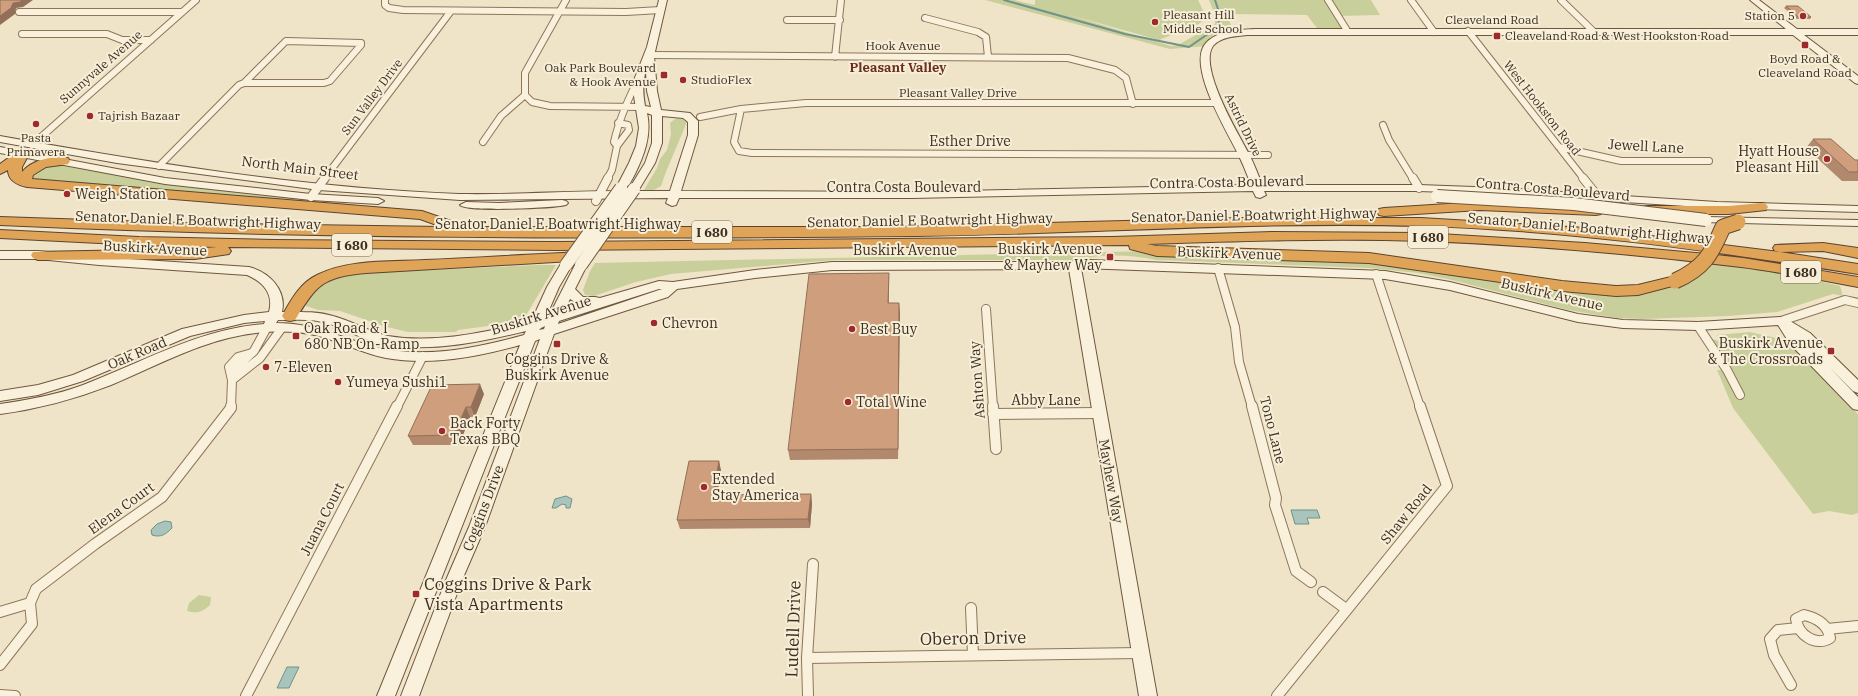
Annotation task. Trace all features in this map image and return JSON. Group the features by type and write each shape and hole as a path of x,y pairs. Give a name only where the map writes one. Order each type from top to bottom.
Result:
{"highway":[{"path":"0,170 28,150"},
{"path":"28,150 16,167 15,175 19,180 27,183 422,215 449,225"},
{"path":"27,183 25,177 31,169 50,162 63,162"},
{"path":"1367,213 1480,206 1605,211 1676,209 1728,210 1761,207"},
{"name":"Senator Daniel E Boatwright Highway","path":"0,214 303,223 449,225 782,222 1367,213 1519,220 1597,226 1780,248 1858,261"},
{"name":"I 680","path":"0,221 320,230 643,232 948,230 1255,222 1424,222 1599,234 1765,254 1858,269"},
{"path":"1112,241 1157,251 1370,258 1592,290 1638,290 1675,281 1692,274 1705,264 1723,227 1738,222"},
{"name":"Senator Daniel E Boatwright Highway","path":"0,234 138,241 274,244 705,246 1112,241 1274,236 1423,237 1585,247 1744,263 1858,282"},
{"path":"38,255 196,254 274,244"},
{"path":"283,316 311,285 324,277 340,273 390,268 598,257 705,246"},
{"path":"1780,248 1823,248 1858,253"},
{"path":"1744,263 1858,290"}],"main road":[{"path":"640,76 650,55 663,0"},
{"path":"1754,0 1796,31 1858,81"},
{"name":"Cleaveland Road","path":"1796,31 1806,28 1858,27"},
{"name":"Cleaveland Road","path":"1206,62 1204,53 1208,46 1214,41 1229,35 1249,32 1858,32"},
{"name":"Coggins Drive","path":"410,696 454,580 477,527 552,325 568,288 581,265 634,189 654,153 657,143 657,110 652,91 650,55"},
{"name":"Astrid Drive","path":"1206,62 1217,103 1244,155 1259,193"},
{"name":"Coggins Drive","path":"386,696 535,325 553,287 566,265 637,162 640,154 643,133 643,118 640,107 640,76"},
{"path":"640,107 689,116 693,121 693,135"},
{"path":"657,110 687,109 698,114 700,117 699,125 693,135 673,199"},
{"name":"North Main Street","path":"0,139 63,162 165,181 311,197 499,206 598,198"},
{"name":"North Main Street","path":"0,150 28,150 117,160 319,187 460,197 598,198"},
{"name":"Contra Costa Boulevard","path":"598,198 912,202 1419,188 1501,191 1761,207 1858,209"},
{"name":"Contra Costa Boulevard","path":"1259,193 1437,196 1574,204 1687,218 1738,222 1858,223"},
{"name":"Buskirk Avenue","path":"0,255 38,255 99,262 249,271 260,275 269,282 274,290 283,316 309,316 330,319 386,340 422,343 495,334 535,325 552,325 664,294 673,286"},
{"name":"Buskirk Avenue","path":"266,329 296,328 318,332 367,350 396,355 423,356 495,347 529,339 552,325 611,299 659,285 673,286 771,272 832,266 1074,265 1219,273 1376,274 1450,286 1578,318 1623,324 1698,326 1781,320"},
{"name":"Mayhew Way","path":"1074,265 1148,696"},
{"path":"568,288 575,299 579,301 611,299"},
{"path":"281,329 283,316"},
{"path":"266,329 283,316"},
{"name":"Oak Road","path":"0,396 38,390 78,378 187,332 244,319 283,316"},
{"path":"1781,320 1805,336 1858,388"},
{"path":"1781,320 1795,341 1858,405"},
{"name":"Oak Road","path":"0,409 22,406 65,396 191,343 237,331 266,329"}],"street":[{"name":"Sunnyvale Avenue","path":"28,150 196,0"},
{"path":"384,0 384,5 396,10 626,12 660,10"},
{"path":"566,0 525,73 525,95 532,102 550,106 640,107"},
{"path":"836,57 841,0"},
{"path":"1328,0 1348,32"},
{"path":"1411,0 1434,32"},
{"path":"1561,0 1593,31"},
{"name":"Sun Valley Drive","path":"311,197 451,11"},
{"path":"19,12 182,12"},
{"path":"925,18 978,32 986,37 988,57"},
{"path":"786,20 840,20"},
{"name":"West Hookston Road","path":"1468,31 1599,198"},
{"path":"22,34 107,34 122,40 151,40"},
{"path":"159,166 236,87 244,83 286,41 361,43 361,45 330,81 244,83"},
{"name":"Hook Avenue","path":"650,55 1068,58 1115,70 1126,78 1133,104"},
{"path":"617,146 614,142 618,123 624,107 640,76"},
{"path":"483,142 495,121 511,104 525,95"},
{"name":"Pleasant Valley Drive","path":"700,117 741,110 806,103 1217,103"},
{"name":"Esther Drive","path":"741,110 734,142 739,151 752,153 1244,155"},
{"path":"598,198 612,170 617,146 630,127 625,124 618,123"},
{"path":"1383,124 1389,140 1419,188"},
{"name":"Jewell Lane","path":"1559,147 1621,161 1709,161"},
{"path":"1244,155 1268,155"},
{"name":"Tono Lane","path":"1219,273 1235,327 1239,362 1258,426 1258,436 1276,498 1275,505 1296,571 1310,582"},
{"name":"Shaw Road","path":"1277,696 1447,486 1376,274"},
{"path":"1781,320 1792,318 1845,300 1858,303"},
{"name":"Ashton Way","path":"986,309 996,448"},
{"path":"1698,326 1727,370 1740,395"},
{"name":"Elena Court","path":"30,603 36,588 162,497 231,408 232,380 237,367 252,353 266,329"},
{"path":"232,380 250,368 266,353 281,329"},
{"name":"Juana Court","path":"246,696 423,356"},
{"name":"Abby Lane","path":"993,414 1099,413"},
{"name":"Ludell Drive","path":"808,696 807,658 813,564"},
{"path":"1323,592 1346,609"},
{"path":"0,612 30,603 32,624 0,664"},
{"path":"971,608 973,655"},
{"path":"1804,615 1817,619 1827,629 1830,634 1830,638 1827,641 1822,642 1808,638 1798,628 1796,619 1804,615"},
{"path":"1827,629 1858,626"},
{"path":"1791,685 1774,655 1770,638 1778,630 1798,628"},
{"name":"Oberon Drive","path":"807,658 1140,653"},
{"path":"0,695 14,696"}],"green space":[{"path":"985,0 1014,0 1035,5 1035,0 1198,0 1206,17 1199,24 1159,40 1066,14 1171,46 1178,45 1215,24 1215,15 1209,0 1371,0 1380,15 1338,16 1348,32 1320,32 1307,15 1227,14 1234,34 1207,46 1170,49"},
{"path":"675,119 682,119 687,122 661,186 654,190 644,190 657,168 660,159 667,150 671,134 670,123"},
{"path":"50,162 165,181 310,198 363,206 315,206 27,183 27,173"},
{"path":"1151,251 1344,256 1638,290 1705,264 1743,263 1840,286 1843,296 1833,294 1777,312 1729,316 1643,319 1616,318 1568,310 1452,280 1418,273 1369,268 1156,260 1130,256 1095,257 1086,258 1086,260 835,260 671,274 636,282 594,296 585,295 583,290 590,271 595,263"},
{"path":"556,265 525,317 496,325 458,330 456,332 408,332 387,327 340,311 318,310 306,306 305,302 306,297 327,281 357,273"},
{"path":"1750,332 1780,339 1794,345 1858,414 1858,513 1852,515 1829,511 1813,514 1733,408 1717,370 1726,370 1705,337 1719,341 1717,335"},
{"path":"199,595 211,597 210,605 199,612 187,611 189,603"}],"water":[{"path":"566,496 572,499 570,508 566,508 566,505 562,504 556,508 552,508 555,499"},
{"path":"1291,510 1317,510 1320,518 1307,518 1309,524 1295,524"},
{"path":"165,521 171,522 172,528 163,535 152,535 151,530 157,524"},
{"path":"287,667 299,667 289,688 277,688"}],"building":[{"path":"0,0 22,0 20,2 13,3 11,8 0,16"},
{"path":"1786,6 1798,6 1811,17 1798,17"},
{"path":"1813,139 1831,139 1855,160 1858,160 1858,172 1849,172"},
{"name":"Total Wine","path":"889,273 888,303 899,303 898,449 788,450 809,274"},
{"name":"Back Forty Texas BBQ","path":"480,384 471,407 466,407 454,435 408,436 432,385"},
{"name":"Extended Stay America","path":"689,461 719,461 713,495 811,494 808,519 677,520"}],"waterway":[{"path":"1004,0 1125,34 1189,47 1218,27 1220,15 1215,0"}],"place":[{"name":"Station 5","path":"1803,16"},
{"name":"Pleasant Hill Middle School","path":"1155,22"},
{"name":"Cleaveland Road & West Hookston Road","path":"1497,36"},
{"name":"Boyd Road & Cleaveland Road","path":"1805,45"},
{"name":"Oak Park Boulevard & Hook Avenue","path":"664,75"},
{"name":"StudioFlex","path":"683,80"},
{"name":"Tajrish Bazaar","path":"90,116"},
{"name":"Pasta Primavera","path":"36,124"},
{"name":"Hyatt House Pleasant Hill","path":"1827,159"},
{"name":"Weigh Station","path":"67,194"},
{"name":"Buskirk Avenue & Mayhew Way","path":"1110,257"},
{"name":"Chevron","path":"654,323"},
{"name":"Best Buy","path":"852,329"},
{"name":"Oak Road & I 680 NB On-Ramp","path":"296,336"},
{"name":"Coggins Drive & Buskirk Avenue","path":"557,344"},
{"name":"Buskirk Avenue & The Crossroads","path":"1831,351"},
{"name":"7-Eleven","path":"266,367"},
{"name":"Yumeya Sushi1","path":"338,382"},
{"name":"Total Wine","path":"848,402"},
{"name":"Back Forty Texas BBQ","path":"442,431"},
{"name":"Extended Stay America","path":"704,487"},
{"name":"Coggins Drive & Park Vista Apartments","path":"416,594"}],"district":[{"name":"Pleasant Valley","path":"898,67"}]}
